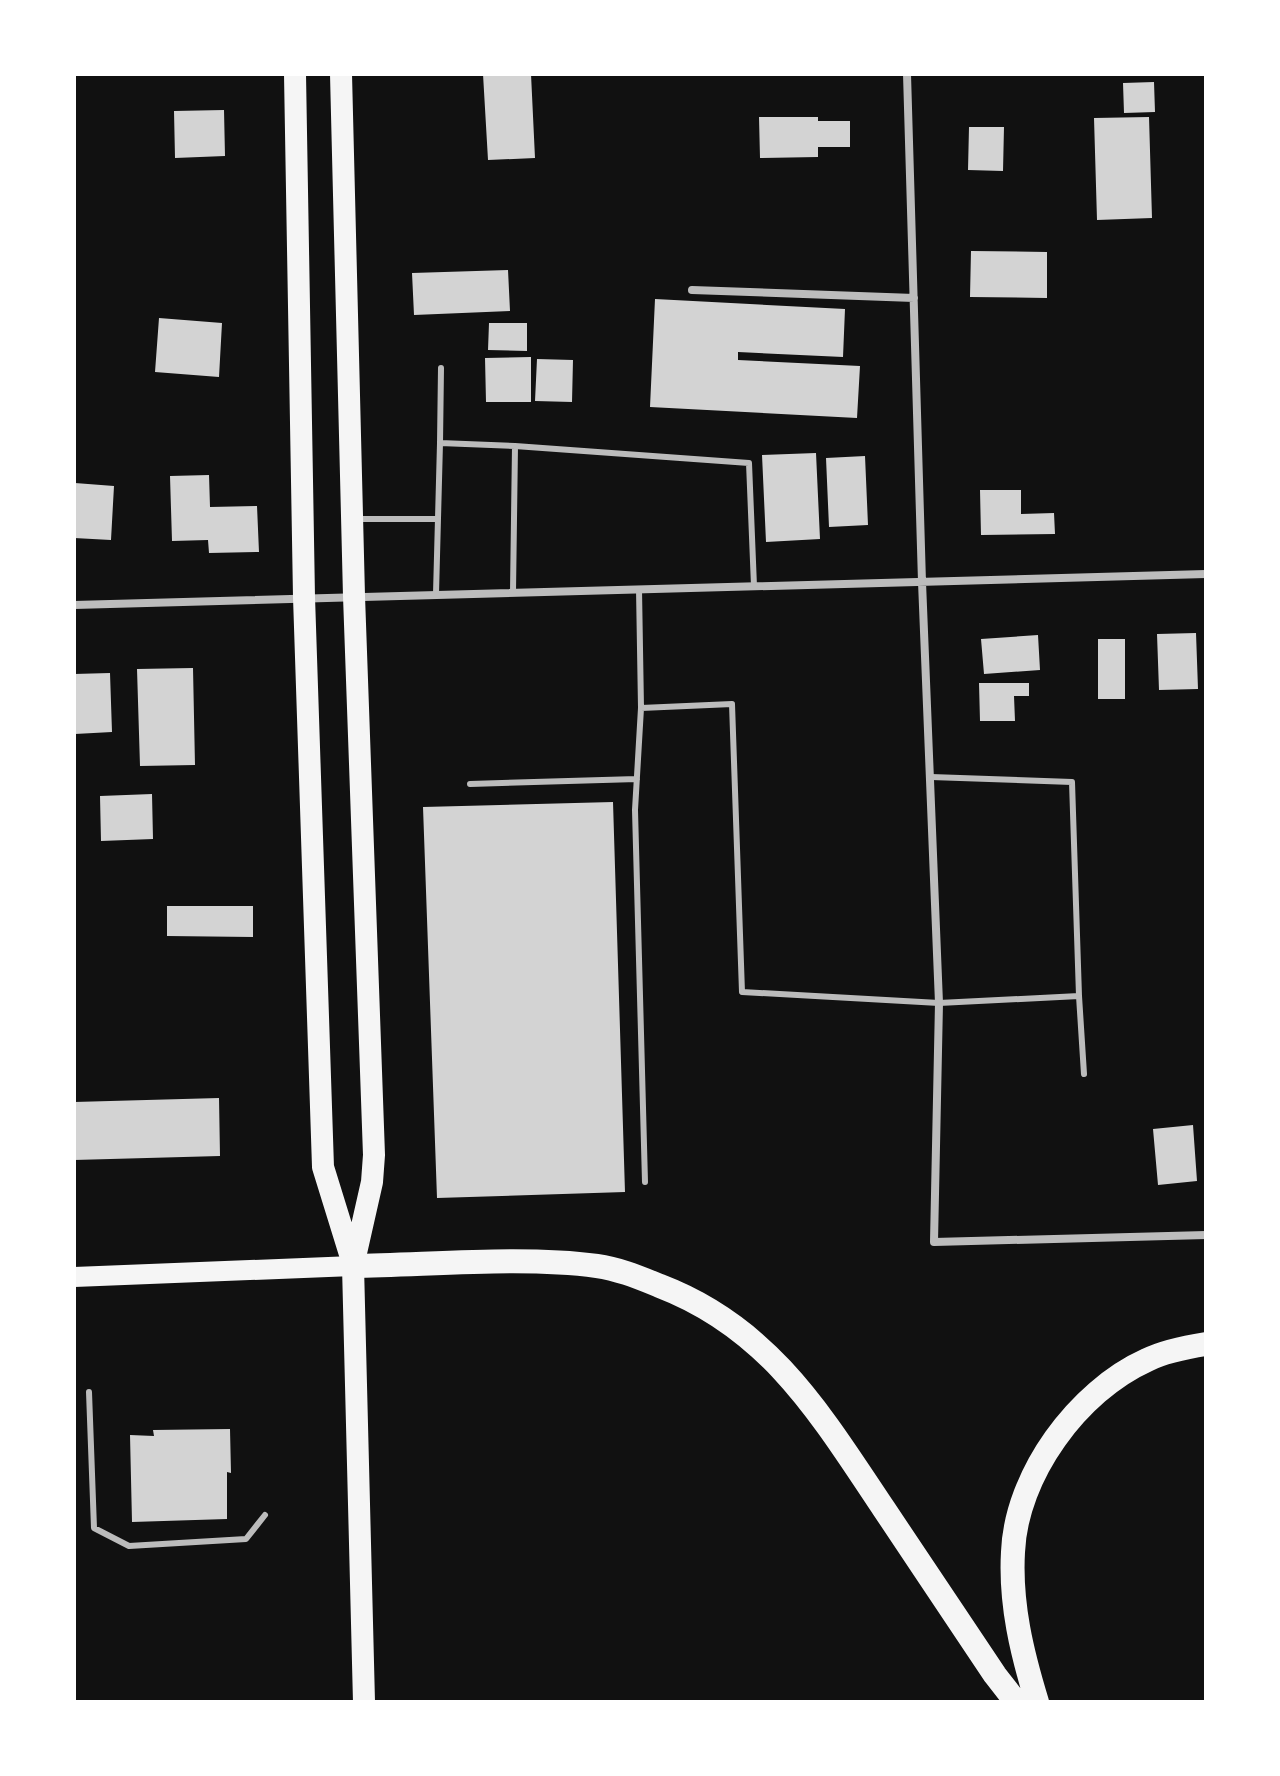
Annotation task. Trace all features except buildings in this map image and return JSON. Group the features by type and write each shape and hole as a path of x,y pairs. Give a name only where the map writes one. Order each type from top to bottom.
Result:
{"highway":[{"path":"295,74 304,597 323,1167 353,1266"},
{"path":"341,74 354,596 374,1155 372,1182 353,1266 364,1702"},
{"path":"353,1266 519,1262 597,1266 634,1275 692,1298 728,1320 765,1351 815,1406 1016,1702"},
{"path":"1037,1702 1021,1650 1013,1580 1015,1528 1036,1470 1070,1418 1103,1389 1150,1358 1206,1344"}],"main road":[{"path":"74,1277 353,1266"}],"street":[{"path":"907,74 922,582 939,1003 934,1242 1206,1235"},
{"path":"692,290 914,298"},
{"path":"74,605 1206,574"}],"lane":[{"path":"436,594 441,368"},
{"path":"440,443 749,463 754,586"},
{"path":"513,592 515,446"},
{"path":"352,520 438,519"},
{"path":"639,589 641,708 635,810 645,1182"},
{"path":"641,708 732,704 742,992 939,1003 1079,996"},
{"path":"931,777 1072,782 1084,1074"},
{"path":"470,784 637,779"},
{"path":"89,1392 94,1528 129,1546 246,1539 265,1515"}]}
